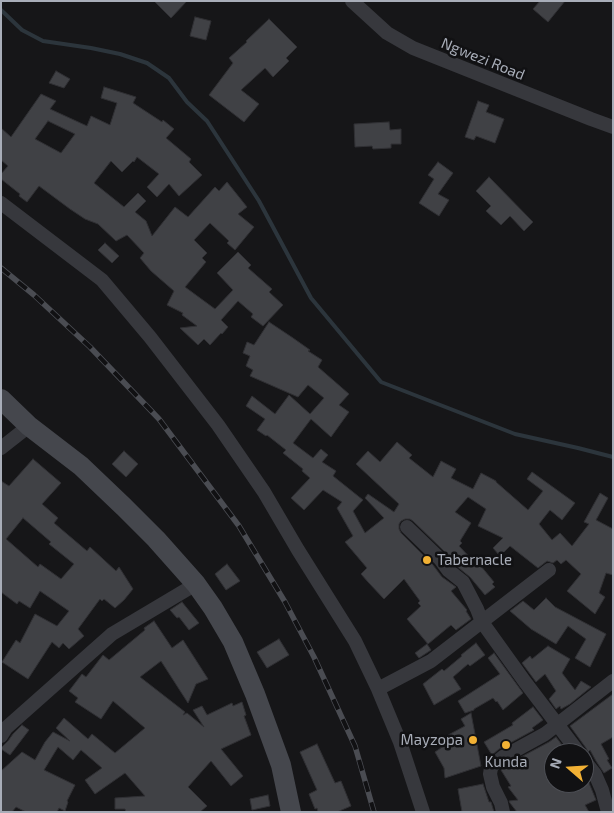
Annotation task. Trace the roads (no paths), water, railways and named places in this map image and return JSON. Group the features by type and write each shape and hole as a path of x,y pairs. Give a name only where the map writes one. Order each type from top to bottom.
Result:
{"street":[{"name":"Ngwezi Road","path":"352,1 387,33 413,48 613,127"},
{"path":"1,203 102,280 150,337 218,425 264,492 355,641 400,742 423,812"},
{"path":"1,400 29,426 81,466 124,506 196,584 213,608 233,642 255,694 281,765 291,812"},
{"path":"1,448 29,426"},
{"path":"407,527 440,559 448,570 463,582 482,622 572,743"},
{"path":"378,689 431,661 549,570"},
{"path":"1,736 6,728 112,634 196,584"},
{"path":"503,812 490,774 493,765 503,757 545,734 613,681"},
{"path":"594,774 602,790 608,812"}],"waterway":[{"path":"1,10 22,30 43,41 120,54 147,63 169,78 187,102 207,121 259,201 311,298 381,382 515,434 613,457"}],"railway":[{"path":"1,268 34,295 90,347 159,419 239,526 285,602 314,657 355,746 374,812"}],"place":[{"name":"Tabernacle","path":"427,560"},
{"name":"Mayzopa","path":"473,740"},
{"name":"Kunda","path":"506,745"}]}
